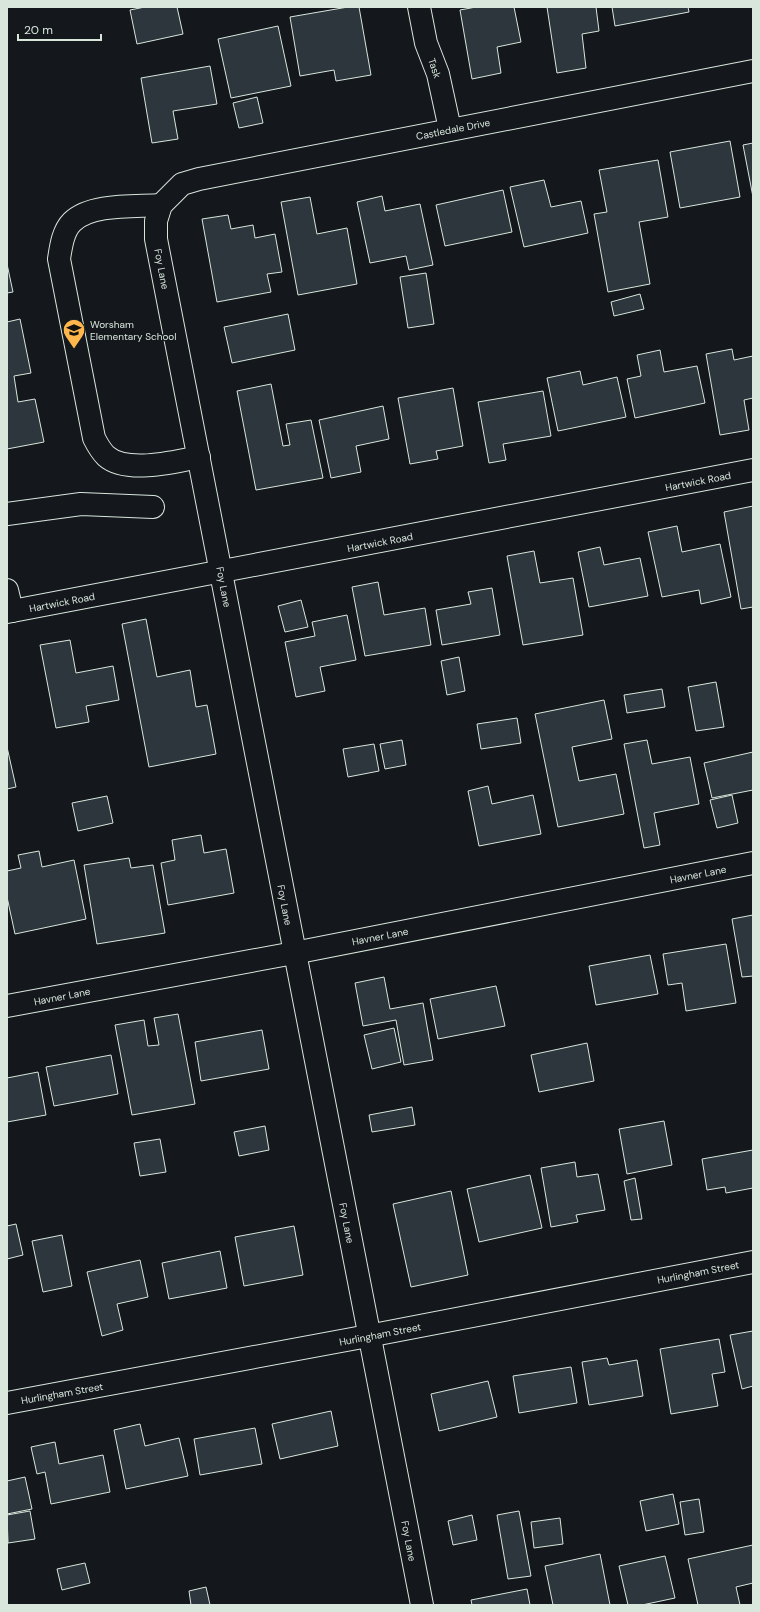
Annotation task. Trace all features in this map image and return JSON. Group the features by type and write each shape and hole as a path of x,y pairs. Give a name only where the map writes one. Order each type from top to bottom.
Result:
{"street":[{"name":"Task","path":"419,7 426,43 438,74 450,129"},
{"name":"Castledale Drive","path":"161,205 182,184 199,179 753,71"},
{"name":"Foy Lane","path":"161,205 156,221 156,239 222,572 368,1336 422,1605"},
{"path":"161,205 107,208 87,212 72,222 62,241 59,258 94,438 106,456 122,464 157,466 199,457"},
{"name":"Hartwick Road","path":"9,612 753,470"},
{"path":"7,514 81,504 153,507"},
{"path":"7,590 9,612"},
{"name":"Havner Lane","path":"7,1006 294,953 753,863"},
{"name":"Hurlingham Street","path":"7,1403 368,1336 753,1262"}],"building":[{"path":"145,7 177,7 183,34 137,44 130,10"},
{"path":"348,7 359,7 371,75 336,81 334,70 300,76 290,17"},
{"path":"476,7 514,7 521,42 497,47 501,73 472,79 460,10"},
{"path":"547,7 596,7 599,31 582,34 586,68 557,73"},
{"path":"612,7 688,7 689,12 615,26"},
{"path":"278,26 291,86 231,98 218,39"},
{"path":"210,66 217,104 173,111 178,139 152,143 141,78"},
{"path":"257,97 263,123 239,128 233,103"},
{"path":"730,141 740,197 680,208 670,152"},
{"path":"753,143 753,197 743,145"},
{"path":"658,160 668,217 639,222 650,284 608,292 594,214 607,212 599,170"},
{"path":"544,180 551,207 581,201 588,233 524,247 510,187"},
{"path":"503,190 512,232 445,246 436,205"},
{"path":"382,196 385,211 420,204 433,265 409,270 406,256 370,263 357,202"},
{"path":"310,197 317,234 347,228 357,284 298,295 281,202"},
{"path":"228,215 231,229 253,225 255,238 275,234 282,272 267,274 271,292 217,302 202,219"},
{"path":"7,264 13,292 7,293"},
{"path":"426,273 434,324 408,328 400,277"},
{"path":"640,294 644,309 614,316 611,302"},
{"path":"288,314 295,350 232,363 224,327"},
{"path":"20,319 31,373 14,376 18,402 35,399 44,442 7,449 7,322"},
{"path":"732,349 734,360 753,356 753,398 744,400 749,430 720,435 706,354"},
{"path":"660,350 664,372 697,366 705,403 635,418 627,379 641,376 637,355"},
{"path":"580,371 583,385 617,377 626,417 558,431 547,378"},
{"path":"271,384 283,446 290,445 286,424 311,420 323,478 256,490 237,391"},
{"path":"453,388 463,446 436,451 438,459 410,464 398,398"},
{"path":"543,391 551,436 503,444 506,460 489,463 478,402"},
{"path":"383,406 389,439 356,446 361,472 331,478 319,420"},
{"path":"753,506 753,607 741,609 724,512"},
{"path":"677,526 682,552 720,544 731,597 701,604 699,590 662,597 648,532"},
{"path":"600,547 604,565 640,558 648,596 589,607 578,552"},
{"path":"534,551 540,583 573,578 583,635 523,645 507,556"},
{"path":"378,582 384,615 425,608 431,645 365,656 352,587"},
{"path":"492,588 500,635 442,645 436,610 471,604 468,592"},
{"path":"301,600 308,627 285,632 278,606"},
{"path":"347,615 356,660 320,667 325,691 296,697 285,642 315,636 312,622"},
{"path":"146,619 157,677 190,670 196,707 207,705 216,754 149,767 122,624"},
{"path":"70,640 76,673 113,666 119,700 86,706 89,722 56,728 40,645"},
{"path":"459,657 465,691 447,695 441,661"},
{"path":"716,682 724,727 696,731 688,687"},
{"path":"662,689 665,707 627,713 624,695"},
{"path":"604,700 612,739 572,747 579,781 616,774 624,814 558,827 535,714"},
{"path":"517,718 521,743 481,749 477,724"},
{"path":"402,740 406,765 385,769 380,744"},
{"path":"647,740 652,764 690,757 699,804 654,813 660,845 644,848 624,744"},
{"path":"374,744 379,771 348,777 343,749"},
{"path":"7,747 16,787 7,789"},
{"path":"753,752 753,790 712,798 704,763"},
{"path":"488,786 492,804 533,795 541,834 479,846 468,791"},
{"path":"732,795 738,823 717,828 710,800"},
{"path":"107,796 113,823 78,831 72,803"},
{"path":"201,835 204,853 226,849 234,893 168,905 161,863 175,860 172,840"},
{"path":"39,851 42,867 74,860 86,919 15,934 7,897 7,871 21,868 18,855"},
{"path":"129,858 131,868 153,865 165,933 97,944 84,865"},
{"path":"753,915 753,976 742,977 732,919"},
{"path":"726,944 736,1003 686,1011 682,983 668,985 663,954"},
{"path":"650,955 658,994 596,1005 589,966"},
{"path":"384,977 390,1009 423,1003 433,1060 404,1065 396,1020 363,1026 355,983"},
{"path":"496,986 505,1026 438,1039 430,999"},
{"path":"178,1014 195,1104 132,1115 115,1025 144,1020 148,1046 159,1045 154,1018"},
{"path":"394,1028 401,1062 372,1069 364,1035"},
{"path":"262,1030 269,1069 201,1081 195,1042"},
{"path":"587,1043 594,1081 539,1092 531,1055"},
{"path":"111,1055 118,1094 54,1106 46,1067"},
{"path":"38,1072 46,1115 7,1122 7,1078"},
{"path":"412,1107 415,1125 372,1132 369,1115"},
{"path":"664,1121 672,1165 627,1174 619,1129"},
{"path":"265,1126 269,1150 239,1156 234,1132"},
{"path":"160,1139 166,1172 140,1176 134,1143"},
{"path":"753,1150 753,1188 726,1193 725,1187 707,1190 702,1159"},
{"path":"575,1162 577,1177 598,1174 605,1210 576,1215 578,1222 551,1227 541,1168"},
{"path":"530,1175 542,1228 479,1242 467,1189"},
{"path":"635,1178 642,1219 631,1220 624,1181"},
{"path":"451,1191 468,1275 411,1287 393,1204"},
{"path":"16,1224 23,1255 7,1259 7,1226"},
{"path":"294,1226 303,1275 244,1286 235,1237"},
{"path":"62,1235 72,1286 43,1292 32,1241"},
{"path":"220,1251 227,1288 169,1299 162,1263"},
{"path":"140,1260 148,1297 117,1304 123,1330 102,1336 87,1272"},
{"path":"753,1331 753,1386 742,1389 730,1335"},
{"path":"719,1339 725,1372 712,1374 718,1406 671,1414 660,1349"},
{"path":"607,1358 609,1365 637,1360 643,1396 589,1405 582,1362"},
{"path":"571,1367 577,1403 519,1413 513,1376"},
{"path":"488,1381 497,1417 439,1431 431,1394"},
{"path":"331,1411 338,1446 280,1459 272,1424"},
{"path":"140,1424 145,1446 179,1438 188,1476 126,1489 114,1430"},
{"path":"255,1428 262,1464 200,1475 194,1439"},
{"path":"55,1442 59,1464 103,1455 110,1492 51,1504 45,1472 37,1474 31,1447"},
{"path":"25,1477 32,1509 7,1514 7,1481"},
{"path":"673,1494 679,1524 646,1531 640,1501"},
{"path":"699,1499 704,1532 685,1535 680,1502"},
{"path":"30,1511 35,1539 8,1543 7,1515"},
{"path":"519,1511 531,1576 508,1579 497,1515"},
{"path":"472,1515 477,1540 453,1545 448,1521"},
{"path":"560,1518 563,1544 534,1548 531,1522"},
{"path":"753,1545 753,1583 736,1587 740,1605 698,1605 688,1559"},
{"path":"600,1554 610,1605 553,1605 545,1566"},
{"path":"665,1556 675,1598 642,1605 628,1605 619,1566"},
{"path":"85,1563 90,1583 62,1590 57,1569"},
{"path":"206,1587 210,1605 191,1605 189,1591"},
{"path":"527,1589 530,1605 472,1605 471,1600"}],"place":[{"name":"Worsham Elementary School","path":"74,350"}]}
